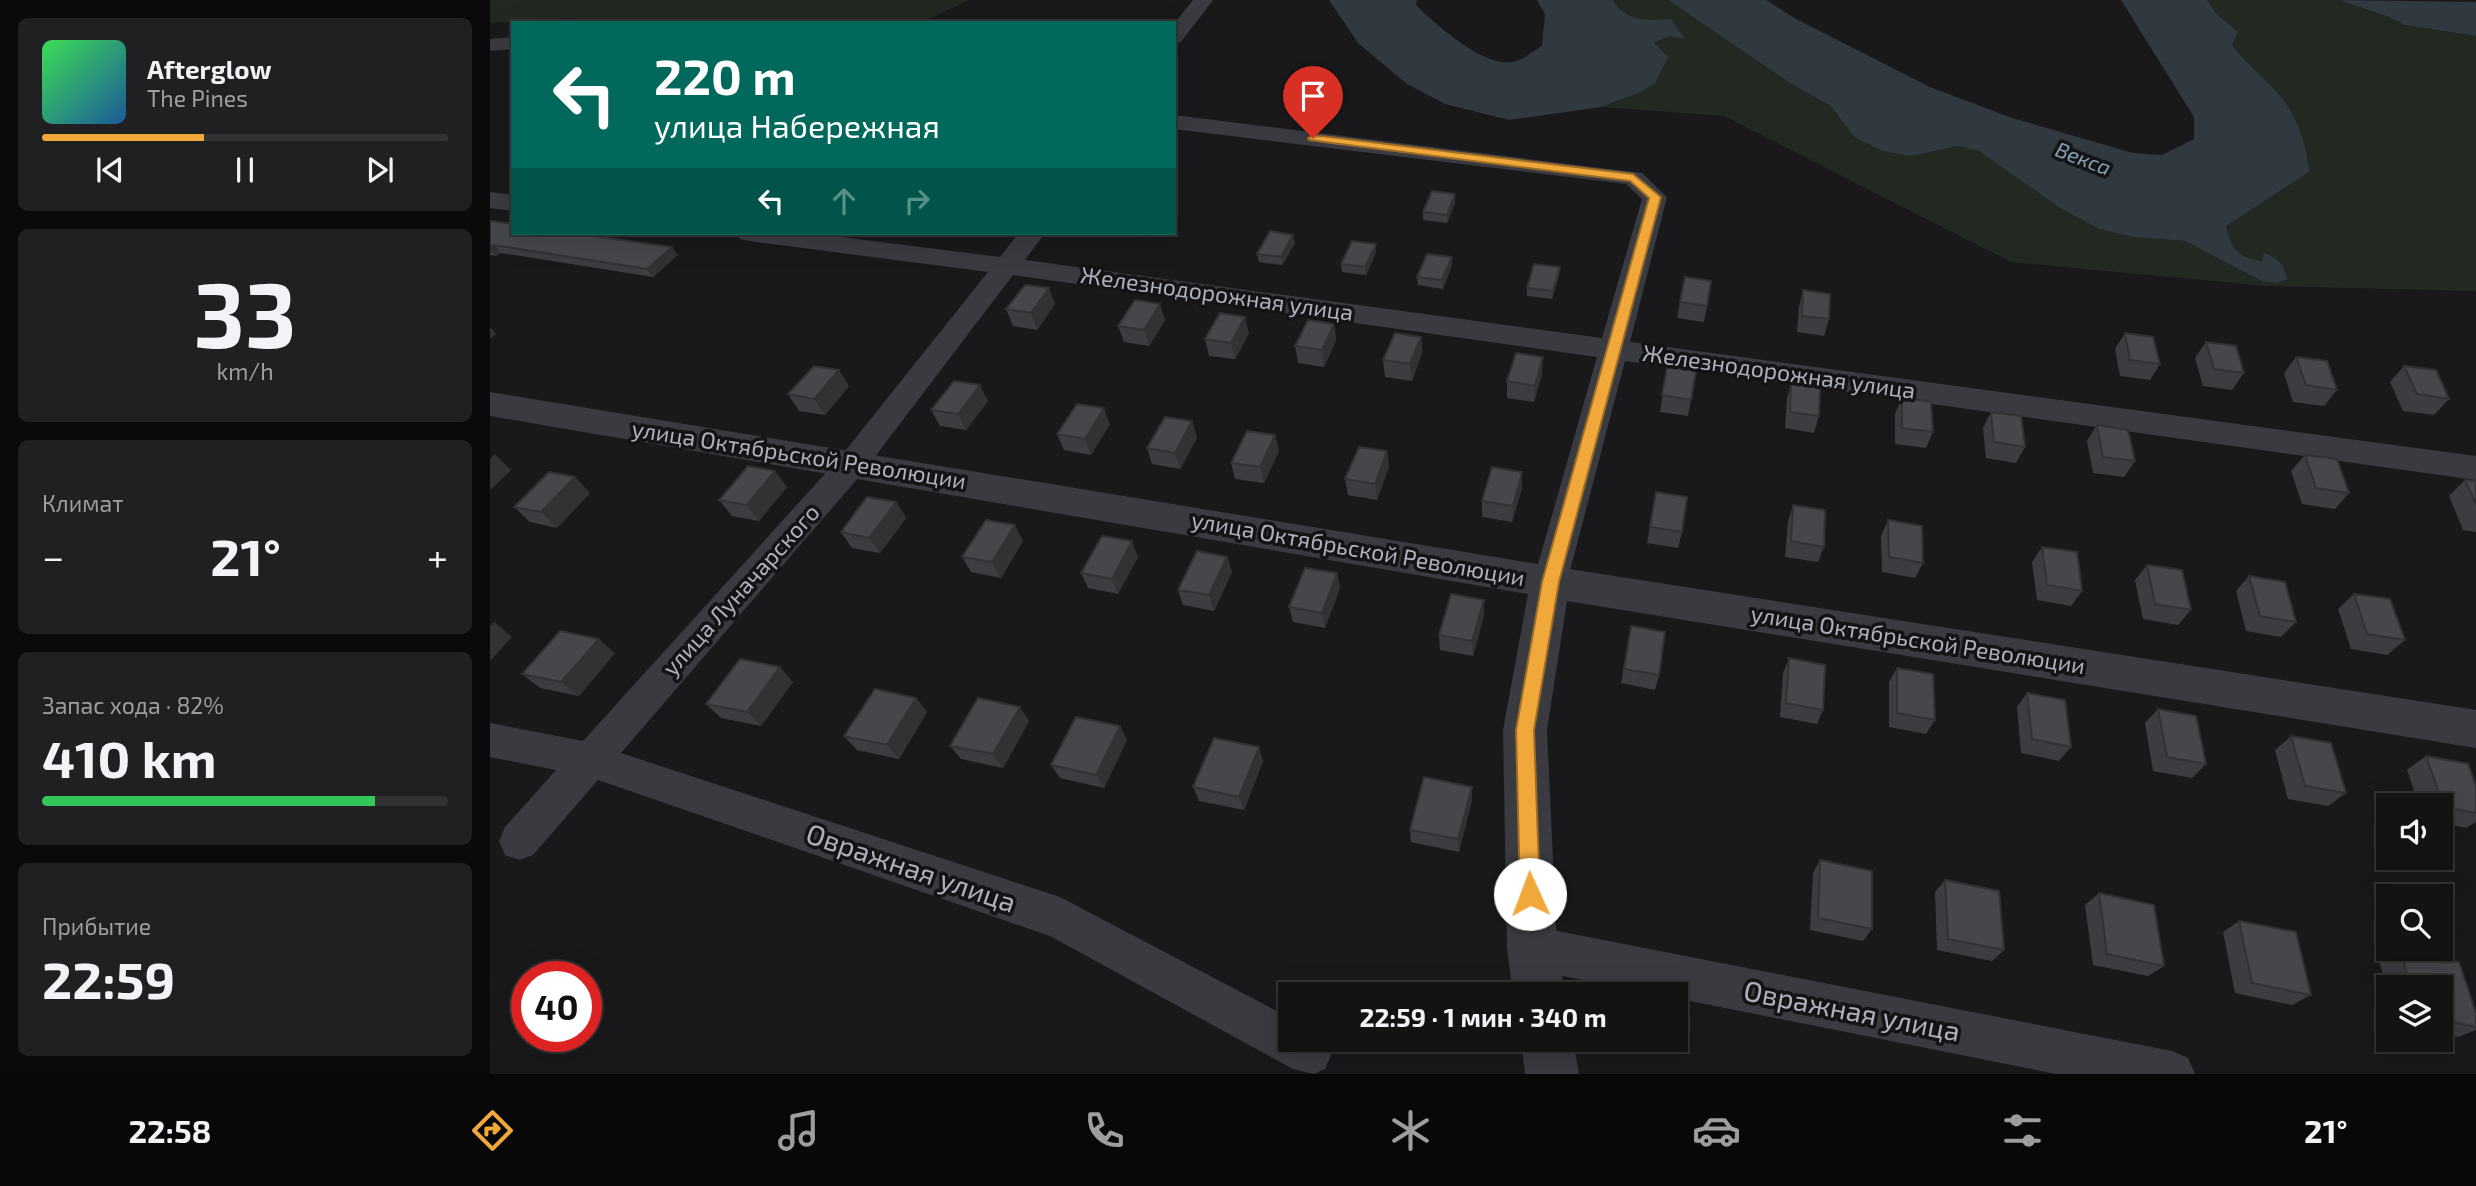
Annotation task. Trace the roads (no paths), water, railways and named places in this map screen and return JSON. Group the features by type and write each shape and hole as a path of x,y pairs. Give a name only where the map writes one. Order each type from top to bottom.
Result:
{"street":[{"path":"1176,35 1203,0"},
{"path":"490,45 511,43"},
{"path":"1176,122 1633,178 1655,197 1550,582 1525,730 1536,971"},
{"path":"490,200 511,203"},
{"name":"Железнодорожная улица","path":"765,235 1008,266 2476,468"},
{"name":"улица Луначарского","path":"519,841 853,463 1031,235"},
{"name":"улица Октябрьской Революции","path":"490,404 1550,582 2476,729"},
{"name":"Овражная улица","path":"490,740 591,760 1060,918 1310,1053"},
{"name":"Овражная улица","path":"1536,971 2172,1074"},
{"path":"1548,1052 1552,1074"}],"water":[{"path":"1329,0 1417,0 1416,5 1461,43 1501,62 1517,61 1542,46 1545,14 1537,0 1613,0 1625,13 1638,19 1671,19 1685,39 1670,36 1654,43 1668,57 1655,83 1639,93 1601,107 1509,120 1445,104 1407,84 1358,43"},
{"name":"Векса","path":"1668,0 1766,0 1796,19 1930,87 2012,118 2133,153 2162,155 2194,139 2194,117 2121,0 2207,0 2216,13 2238,32 2232,45 2292,112 2307,154 2309,172 2226,226 2230,241 2241,255 2262,261 2264,253 2274,258 2282,266 2287,280 2276,283 2262,281 2185,241 2133,237 2099,229 2060,208 1979,151 1958,146 1912,156 1883,151 1854,137 1831,106 1793,85"},
{"path":"2339,0 2476,2 2476,36 2405,25"}]}
